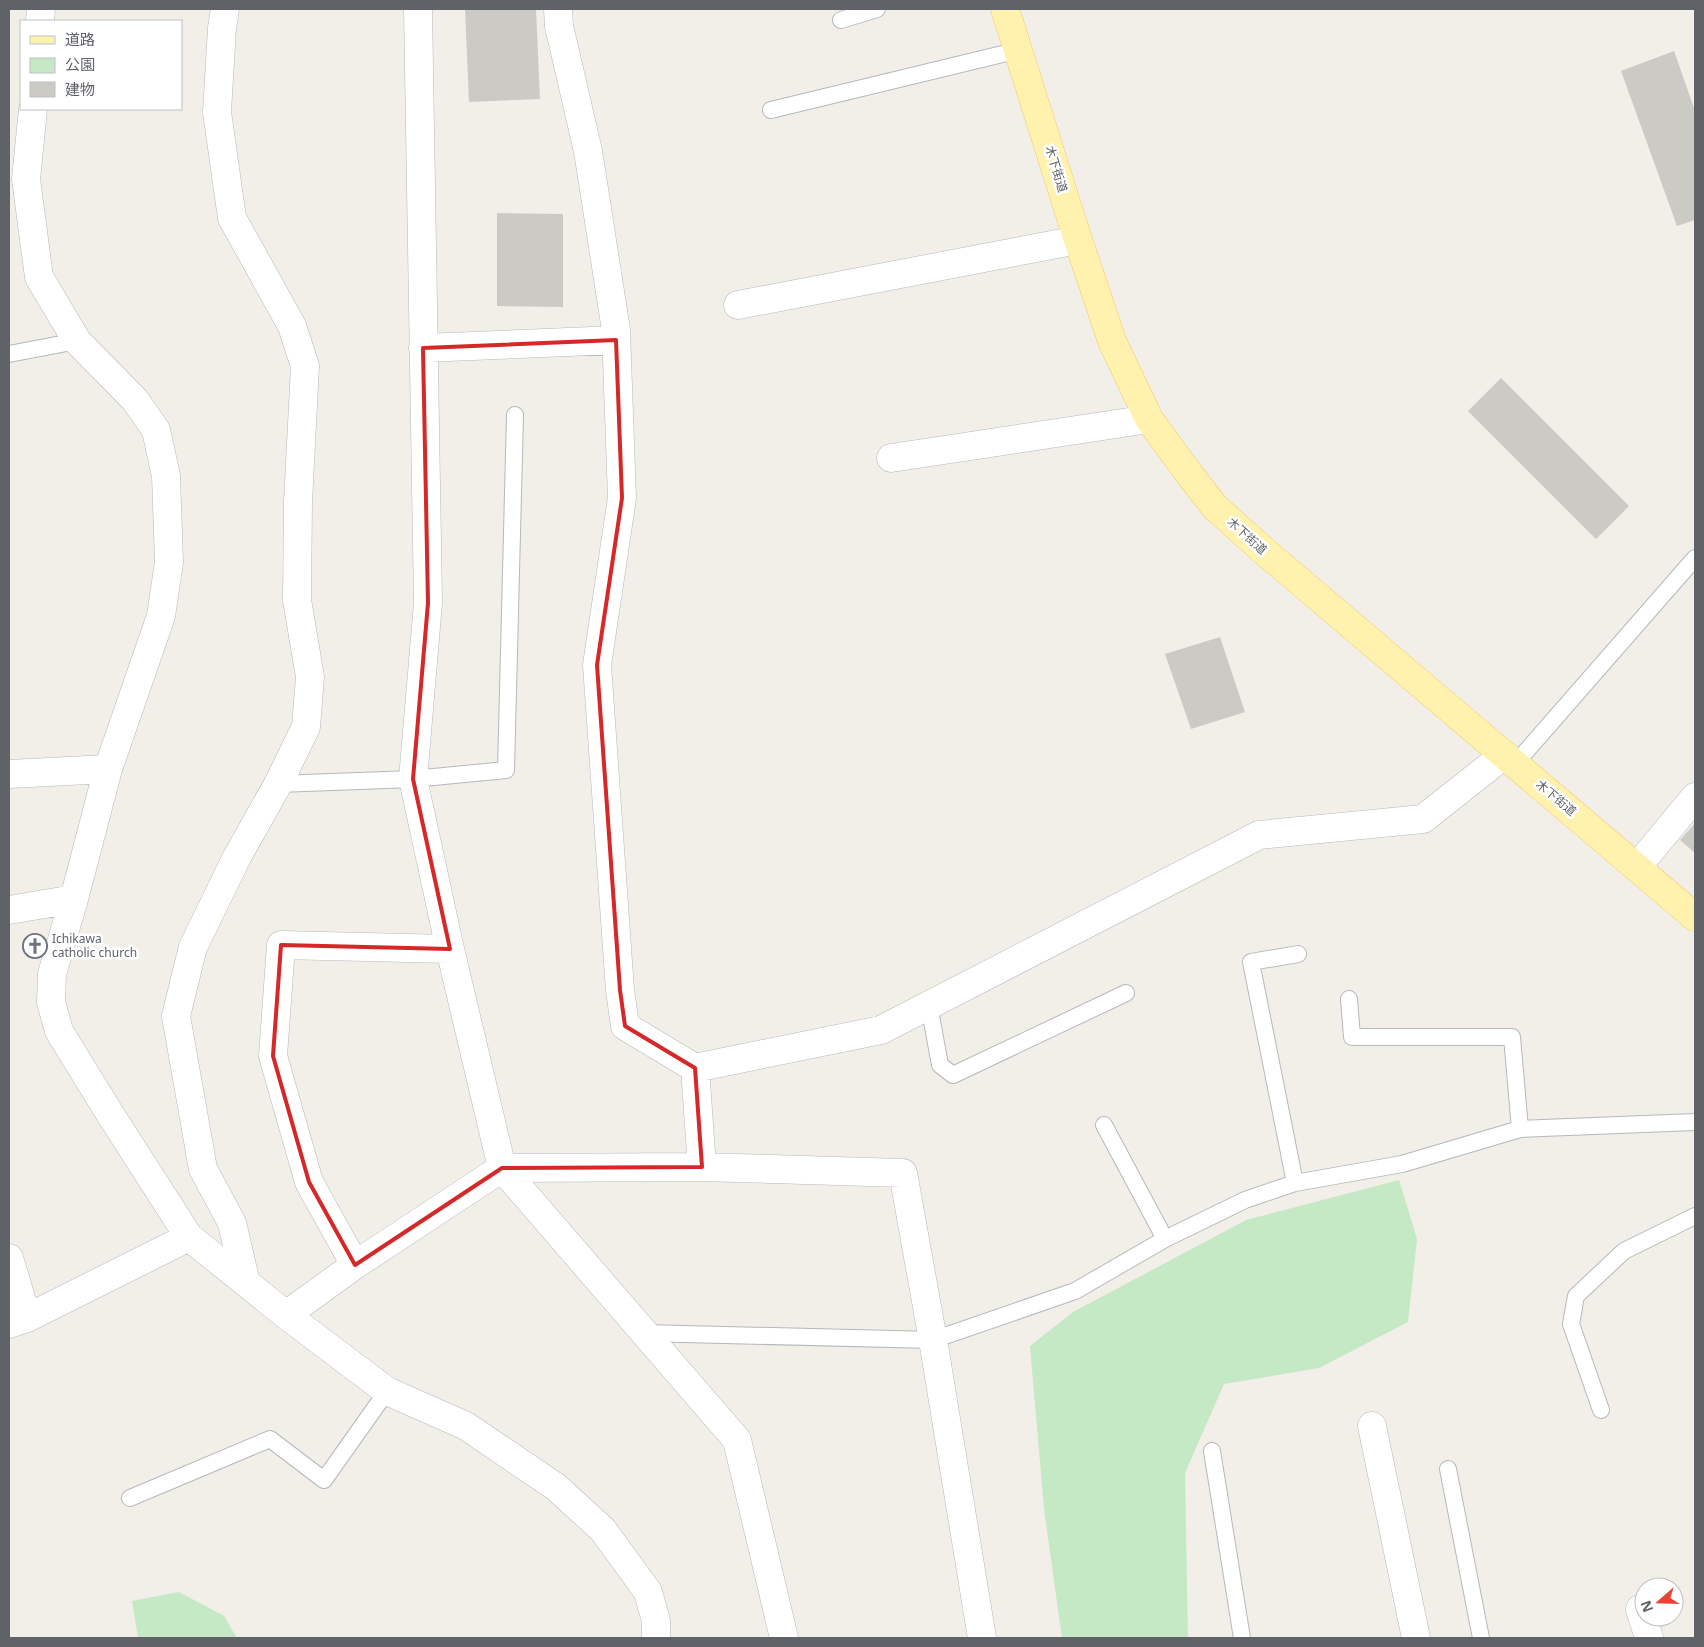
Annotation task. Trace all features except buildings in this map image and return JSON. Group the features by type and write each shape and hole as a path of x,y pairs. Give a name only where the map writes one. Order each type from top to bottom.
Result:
{"main road":[{"name":"木下街道","path":"1006,9 1078,240 1112,341 1150,419 1190,476 1215,507 1264,551 1695,917"}],"street":[{"path":"225,9 222,28 217,112 232,218 292,326 305,366 298,502 297,600 310,677 306,727 278,784 237,857 193,947 176,1016 203,1169 232,1223 246,1282"},
{"path":"418,9 428,603 414,779 450,949 502,1168 737,1440 784,1638"},
{"path":"558,9 559,26 588,151 616,330 622,498 597,665 620,990 625,1026 695,1068 881,1030 1260,835 1423,819 1509,759"},
{"path":"33,110 26,179 40,278 77,341 135,400 156,430 166,476 170,562 161,616 108,770 52,974 51,1002 59,1031 189,1237 286,1315 387,1391 466,1426 556,1487 603,1530 648,1592 656,1621 656,1638"},
{"path":"738,305 1078,240"},
{"path":"423,348 616,340"},
{"path":"891,458 1150,419"},
{"path":"9,774 108,770"},
{"path":"1637,867 1695,797"},
{"path":"9,910 74,899"},
{"path":"355,1265 309,1182 273,1056 281,945 450,949"},
{"path":"695,1068 702,1167"},
{"path":"286,1315 355,1265 502,1168 702,1167 903,1173 933,1340 982,1638"},
{"path":"9,1258 18,1321 189,1237"},
{"path":"1372,1426 1416,1638"}],"lane":[{"path":"841,20 877,9"},
{"path":"771,110 1019,50"},
{"path":"9,354 77,341"},
{"path":"278,784 414,779 506,770 515,415"},
{"path":"1509,759 1695,558"},
{"path":"1295,1182 1250,962 1298,954"},
{"path":"929,1005 940,1065 953,1075 1126,993"},
{"path":"1348,999 1352,1037 1512,1037 1520,1129"},
{"path":"643,1332 933,1340 1075,1291 1165,1239 1244,1200 1295,1182 1402,1164 1520,1129 1695,1122"},
{"path":"1104,1125 1165,1239"},
{"path":"1601,1410 1571,1324 1576,1296 1624,1251 1695,1216"},
{"path":"130,1498 270,1438 324,1480 387,1391"},
{"path":"1212,1451 1242,1638"},
{"path":"1448,1469 1481,1638"}],"highlighted area":[{"path":"616,340 622,498 597,665 620,990 625,1026 695,1068 702,1167 502,1168 355,1265 309,1182 273,1056 281,945 450,949 413,779 428,603 423,348"}],"green space":[{"path":"1399,1180 1417,1239 1408,1322 1319,1368 1224,1384 1185,1473 1188,1638 1062,1638 1044,1509 1030,1346 1073,1312 1246,1220"},
{"path":"179,1592 224,1616 237,1638 138,1638 132,1601"}],"place":[{"name":"Ichikawa catholic church","path":"35,946"}]}
